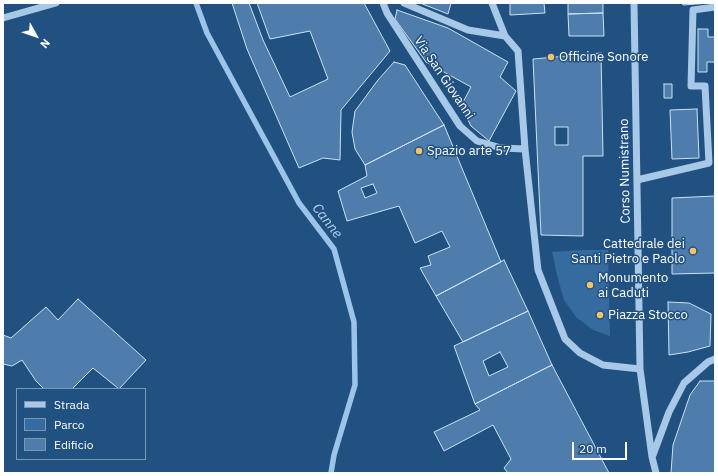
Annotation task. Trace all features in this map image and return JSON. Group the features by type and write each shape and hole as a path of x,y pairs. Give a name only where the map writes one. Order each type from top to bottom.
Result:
{"street":[{"path":"3,18 56,3"},
{"name":"Via San Giovanni","path":"383,3 387,13 460,126 477,141 501,148 525,149"},
{"path":"404,3 468,30 505,36"},
{"path":"492,3 505,36 518,51 525,149 538,270 564,338 580,354 603,365 640,368"},
{"name":"Corso Numistrano","path":"634,3 640,368 655,473"},
{"path":"637,180 709,163 705,86 691,86 692,10 715,8"},
{"path":"652,457 669,412 684,383 708,362 715,359"}],"green space":[{"path":"608,250 610,336 593,330 576,317 564,300 552,252"}],"building":[{"path":"232,3 249,3 263,40 290,97 328,79 310,31 270,39 257,3 364,3 390,51 341,110 340,160 323,158 299,168 247,49"},
{"path":"420,3 451,3 448,14"},
{"path":"510,3 544,3 545,13 510,15"},
{"path":"568,3 603,3 603,13 568,14"},
{"path":"682,3 710,3 683,5"},
{"path":"397,10 448,28 508,62 500,77 516,91 489,141 471,126 461,106 471,87 426,62 395,19"},
{"path":"603,13 604,36 569,36 568,14"},
{"path":"698,29 708,29 708,37 715,37 715,62 707,62 707,72 698,72"},
{"path":"601,53 603,156 583,156 583,236 541,235 533,59","holes":["555,127 568,127 568,145 555,145"]},
{"path":"394,62 405,65 444,125 365,165 355,149 352,132 355,111 378,80"},
{"path":"664,84 672,84 672,98 664,98"},
{"path":"697,109 699,158 672,159 670,110"},
{"path":"444,125 501,262 436,296 420,268 431,265 428,256 450,247 442,231 415,243 399,206 347,221 338,191 367,176 365,165","holes":["373,184 377,193 365,198 361,188"]},
{"name":"Cattedrale dei Santi Pietro e Paolo","path":"715,196 715,273 672,274 672,198"},
{"path":"504,260 528,311 463,342 436,296"},
{"path":"78,299 146,360 120,388 118,388 93,368 73,388 43,388 36,381 22,360 12,366 3,364 3,335 11,338 46,307 58,320"},
{"path":"668,302 689,303 711,314 710,346 669,355"},
{"path":"528,311 552,365 475,404 454,346","holes":["500,352 508,367 489,376 483,361"]},
{"path":"552,365 609,473 508,473 504,468 511,459 493,425 444,451 434,432 480,410 475,404"},
{"path":"700,381 715,381 715,473 671,473 673,445 690,395"}],"waterway":[{"name":"Canne","path":"196,3 207,33 299,203 334,249 354,322 355,385 334,455 331,473"}],"place":[{"name":"Officine Sonore","path":"551,57"},
{"name":"Spazio arte 57","path":"419,151"},
{"name":"Cattedrale dei Santi Pietro e Paolo","path":"693,251"},
{"name":"Monumento ai Caduti","path":"590,285"},
{"name":"Piazza Stocco","path":"600,315"}]}
